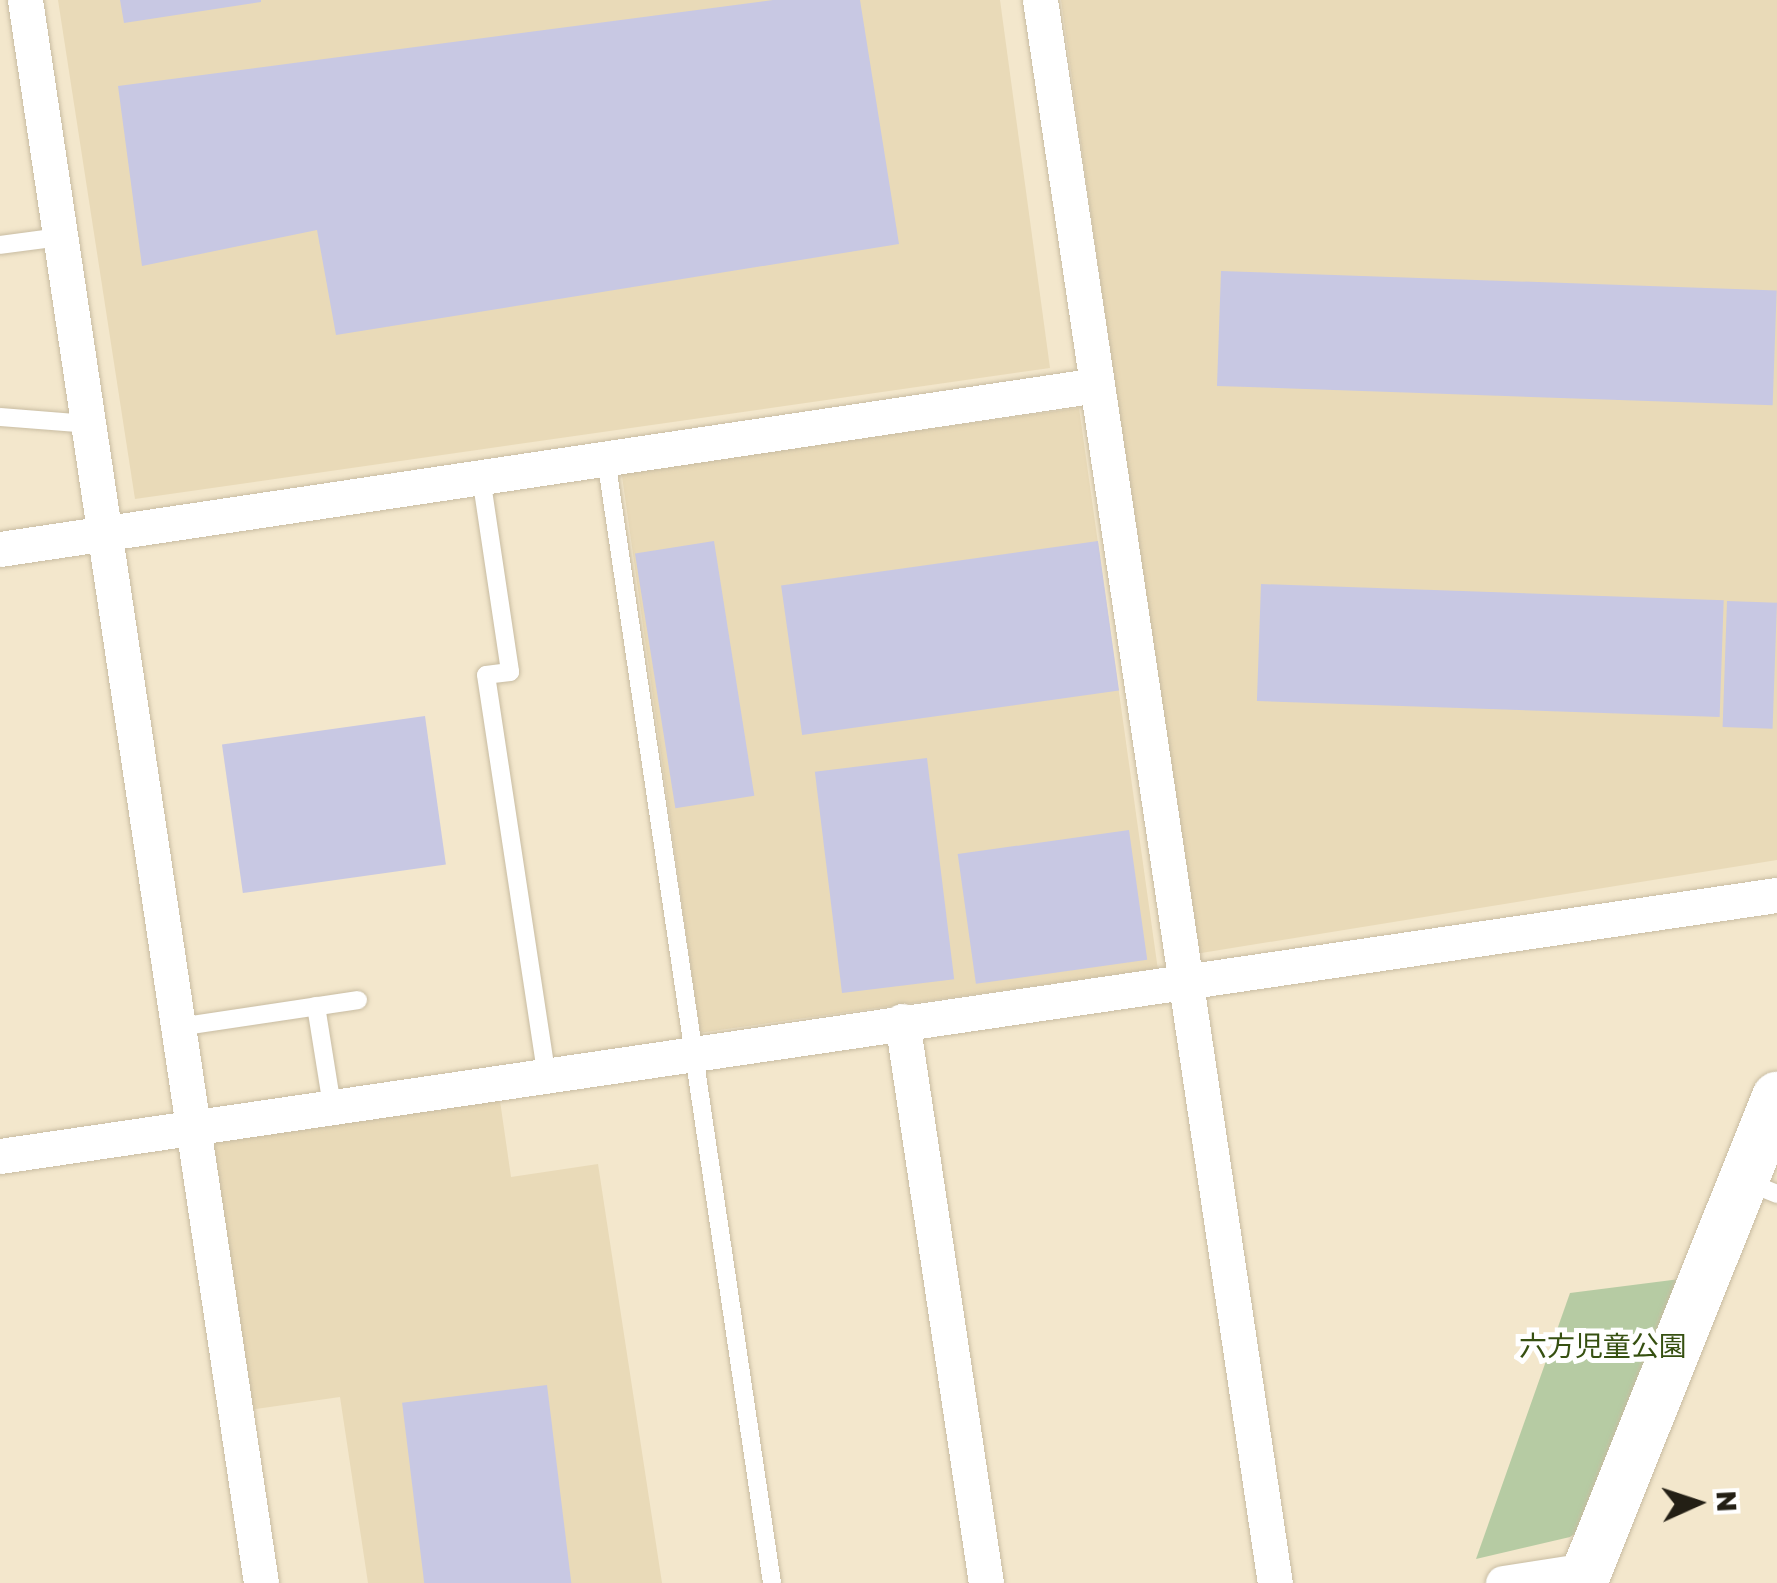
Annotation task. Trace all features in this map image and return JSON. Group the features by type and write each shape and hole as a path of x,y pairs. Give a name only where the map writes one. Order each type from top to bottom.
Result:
{"street":[{"path":"25,0 261,1583"},
{"path":"1040,0 1275,1583"},
{"path":"0,549 1097,385"},
{"path":"0,1156 1185,978 1777,895"},
{"path":"902,1020 986,1583"},
{"path":"1504,1583 1596,1579 1759,1187 1777,1097"}],"lane":[{"path":"0,245 60,237"},
{"path":"0,417 88,424"},
{"path":"606,458 772,1583"},
{"path":"481,477 510,672 486,675 546,1074"},
{"path":"178,1027 358,1000"},
{"path":"316,1006 332,1106"}],"shaded area":[{"path":"58,0 1000,0 1050,368 135,499"},
{"path":"1061,0 1777,0 1777,860 1195,954"},
{"path":"1079,408 1158,968 700,1033 621,472"},
{"path":"499,1094 511,1177 598,1164 662,1583 368,1583 340,1397 248,1410 206,1136"}],"green space":[{"name":"六方児童公園","path":"1680,1279 1591,1523 1570,1537 1476,1559 1570,1293"}],"building":[{"path":"120,0 261,0 261,2 124,23"},
{"path":"773,0 860,0 899,244 336,335 317,230 142,266 118,86"},
{"path":"1221,271 1777,290 1773,405 1217,386"},
{"path":"714,541 754,796 675,808 635,554"},
{"path":"1098,541 1119,691 802,735 781,586"},
{"path":"1261,584 1724,600 1720,717 1257,701"},
{"path":"1727,601 1777,603 1773,729 1723,727"},
{"path":"425,716 446,865 243,893 222,745"},
{"path":"927,758 954,979 842,993 815,772"},
{"path":"1129,830 1147,960 976,984 958,854"},
{"path":"547,1385 571,1583 424,1583 402,1403"}]}
